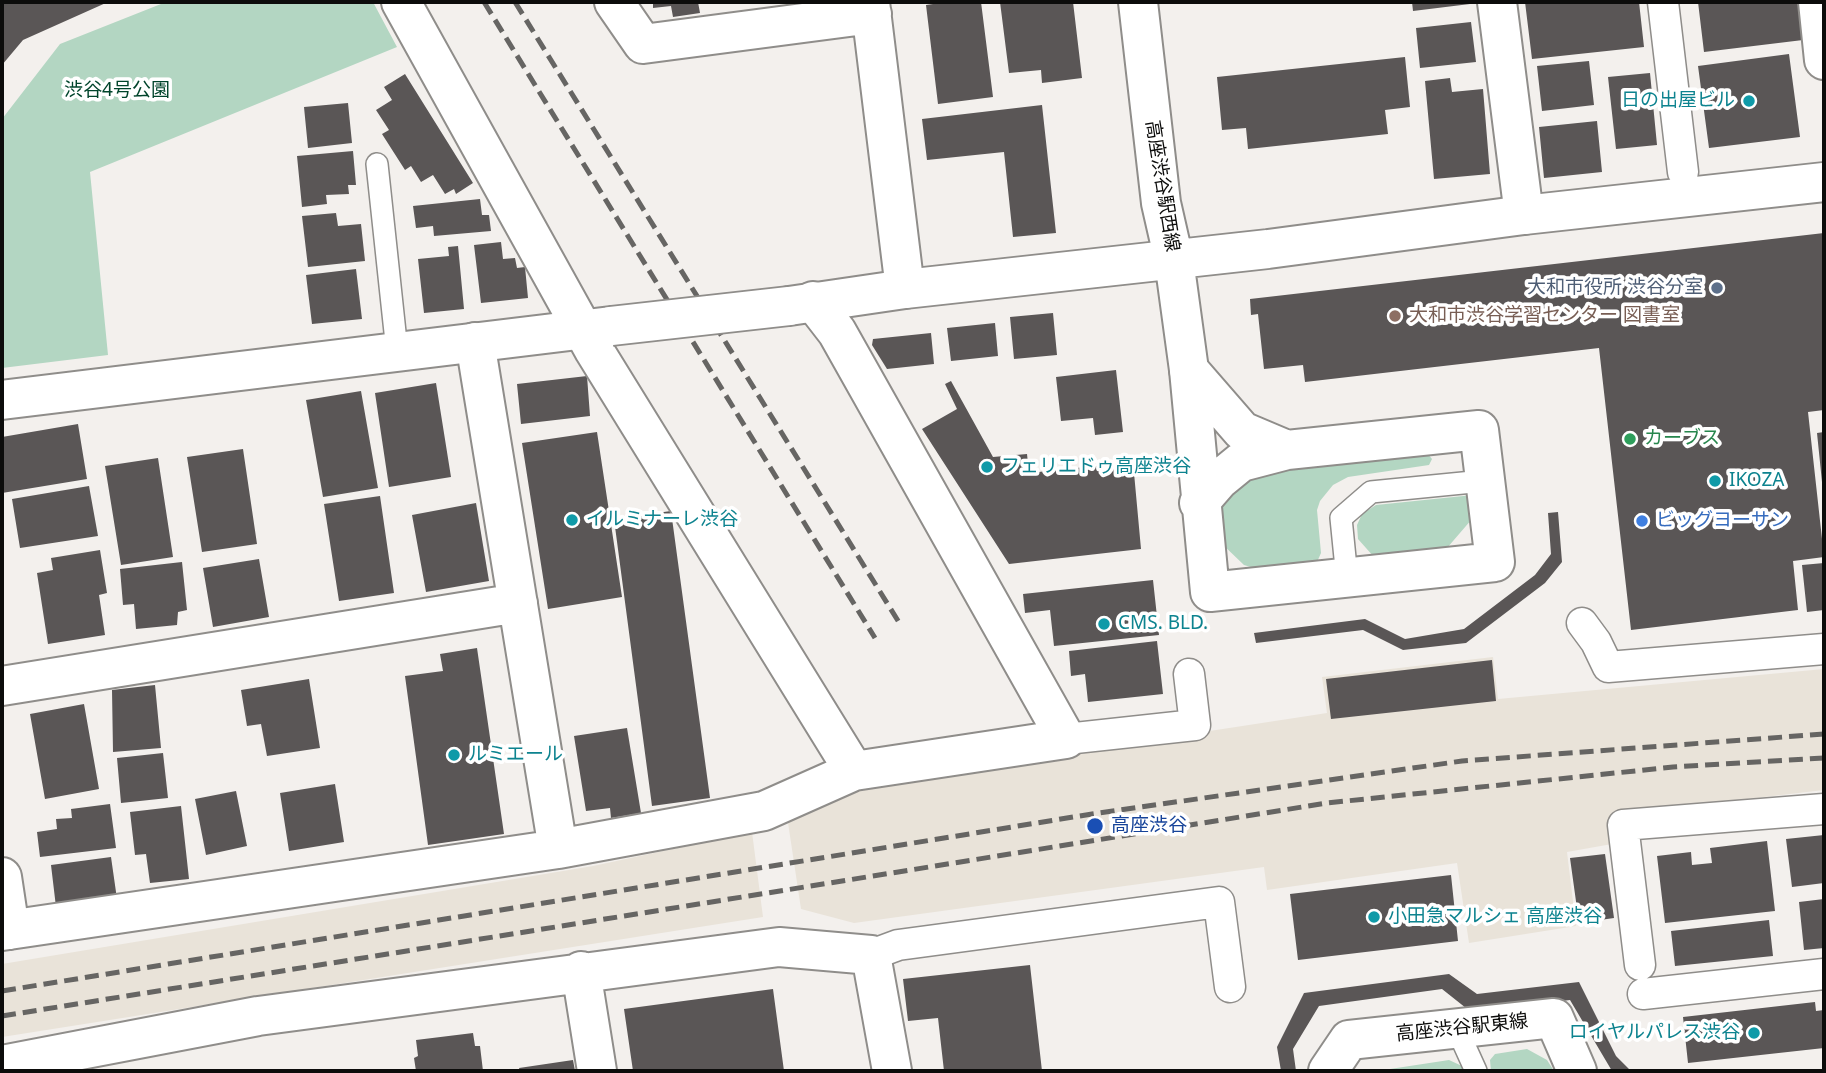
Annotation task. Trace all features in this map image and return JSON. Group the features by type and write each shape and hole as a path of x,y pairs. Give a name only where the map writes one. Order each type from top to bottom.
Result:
{"street":[{"path":"401,2 546,268 597,327 854,771"},
{"path":"614,2 643,44 871,8 905,289"},
{"name":"高座渋谷駅西線","path":"1138,2 1161,203 1174,260 1189,370 1199,503 1210,592 1347,578"},
{"path":"1497,2 1524,215"},
{"path":"1663,2 1684,172"},
{"path":"1818,2 1824,60"},
{"path":"2,400 801,304 905,289 1174,260 1524,215 1824,182"},
{"path":"801,304 836,332 1066,739"},
{"path":"475,342 558,849"},
{"path":"1189,370 1242,431 1287,450"},
{"path":"1199,503 1219,480 1241,462 1287,450 1479,430 1483,481 1495,562 1347,578"},
{"path":"2,686 517,603"},
{"path":"1582,623 1596,642 1608,667 1824,649"},
{"path":"2,877 6,930 558,849 764,811 854,771 1066,739 1195,725 1189,674"},
{"path":"1824,809 1623,825 1641,980 1824,974"},
{"path":"26,1065 258,1016 581,971 779,947 872,954 898,945 1219,902 1230,987"},
{"path":"872,954 892,1071"},
{"path":"581,971 597,1071"},
{"name":"高座渋谷駅東線","path":"1328,1071 1349,1040 1554,1018 1577,1071"}],"lane":[{"path":"377,164 397,351"},
{"path":"1347,578 1341,518 1371,492 1483,481"},
{"path":"1457,1029 1476,1071"}],"shaded area":[{"path":"1493,657 1498,699 1824,669 1824,790 1610,815 1612,844 1567,852 1576,926 1469,943 1457,863 1267,890 1264,867 854,923 801,909 787,816 864,784 1327,713 1322,677"},
{"path":"752,832 763,917 2,1037 2,964 593,866"}],"green space":[{"name":"渋谷4号公園","path":"166,2 373,2 397,47 90,172 108,355 2,368 2,119 60,44"},
{"path":"1427,453 1432,459 1429,465 1348,477 1333,485 1320,501 1317,510 1321,553 1317,562 1264,571 1244,565 1220,542 1220,498 1257,471"},
{"path":"1473,495 1472,519 1447,548 1374,557 1358,539 1357,525 1362,514 1376,505"},
{"path":"1527,1049 1547,1060 1554,1071 1491,1071 1490,1060 1495,1054"},
{"path":"1449,1060 1462,1066 1464,1071 1377,1071"}],"building":[{"path":"2,2 108,2 23,40 2,65"},
{"path":"653,2 698,2 700,13 673,17 671,6 653,8"},
{"path":"981,2 993,97 938,104 926,5"},
{"path":"1000,2 1073,2 1082,78 1042,83 1041,70 1009,73"},
{"path":"1412,2 1469,2 1470,4 1413,11"},
{"path":"1525,2 1639,2 1644,47 1532,59"},
{"path":"1698,2 1799,2 1803,40 1704,52"},
{"path":"1471,22 1476,62 1420,68 1416,28"},
{"name":"日の出屋ビル","path":"1789,54 1800,137 1709,148 1698,66"},
{"path":"1405,57 1410,107 1385,110 1388,134 1248,149 1246,128 1222,130 1217,77"},
{"path":"1589,61 1594,105 1542,111 1537,66"},
{"path":"1650,73 1657,145 1616,149 1608,77"},
{"path":"405,74 473,183 456,194 454,189 445,194 433,175 421,182 411,166 405,170 382,134 389,130 376,110 392,100 384,87"},
{"path":"1450,78 1452,92 1483,89 1490,174 1434,179 1425,81"},
{"path":"348,103 352,143 308,148 304,107"},
{"path":"1042,105 1056,233 1013,237 1004,152 927,160 922,119"},
{"path":"1597,121 1602,172 1544,178 1539,127"},
{"path":"353,151 356,185 348,185 349,194 326,195 327,204 302,207 297,156"},
{"path":"480,199 482,215 489,215 491,231 434,236 433,226 416,228 413,206"},
{"path":"336,213 338,226 361,224 365,261 308,267 302,216"},
{"name":"IKOZA","path":"1824,233 1824,410 1808,412 1824,557 1793,561 1798,610 1631,630 1599,348 1305,382 1303,365 1264,369 1258,314 1251,315 1250,299"},
{"path":"501,242 503,259 515,258 517,268 525,267 528,298 481,303 474,245"},
{"path":"458,246 464,309 424,313 418,259 449,256 448,247"},
{"path":"356,269 362,319 312,324 306,275"},
{"path":"1053,313 1057,355 1014,359 1010,317"},
{"path":"995,323 998,356 951,361 947,328"},
{"path":"931,333 934,364 887,369 872,345 873,339"},
{"path":"1116,370 1123,432 1095,435 1093,418 1061,421 1056,377"},
{"path":"587,376 590,416 521,424 517,384"},
{"name":"フェリエドゥ高座渋谷","path":"951,381 993,457 1027,454 1029,473 1133,462 1141,549 1009,564 922,429 957,409 945,384"},
{"path":"436,383 451,477 389,487 375,393"},
{"path":"361,391 378,488 323,497 306,400"},
{"path":"78,424 87,479 2,493 2,437"},
{"name":"イルミナーレ渋谷","path":"597,432 622,597 548,609 522,443"},
{"path":"1824,432 1824,482 1822,482 1817,433"},
{"path":"243,449 257,544 202,552 187,457"},
{"path":"158,458 173,557 121,565 105,466"},
{"path":"89,486 98,536 20,548 12,499"},
{"path":"380,496 394,593 339,601 324,504"},
{"path":"476,503 489,581 426,592 412,515"},
{"path":"671,511 710,798 652,806 614,519"},
{"path":"1558,512 1562,562 1545,583 1466,643 1403,650 1363,630 1256,643 1254,633 1365,619 1405,639 1464,629 1535,575 1551,554 1548,513"},
{"path":"100,550 107,593 99,595 105,635 48,644 37,573 53,570 51,558"},
{"path":"259,559 269,617 213,627 203,568"},
{"path":"182,562 187,610 178,612 177,625 136,629 134,604 123,605 120,569"},
{"path":"1824,563 1824,610 1807,612 1802,565"},
{"name":"CMS. BLD.","path":"1153,580 1159,635 1054,646 1050,610 1025,613 1023,594"},
{"path":"1157,641 1163,694 1088,702 1085,674 1071,676 1069,651"},
{"name":"ルミエール","path":"477,648 504,834 428,845 405,676 443,671 440,654"},
{"path":"1492,660 1496,701 1331,719 1326,679"},
{"path":"309,679 320,748 267,756 261,724 247,726 241,690"},
{"path":"155,685 161,748 113,752 112,690"},
{"path":"84,704 99,789 45,799 30,714"},
{"path":"627,728 641,813 611,818 610,808 586,811 574,736"},
{"path":"163,753 168,798 121,803 117,758"},
{"path":"335,784 344,842 289,851 280,793"},
{"path":"236,791 247,846 206,855 195,799"},
{"path":"110,804 116,848 40,857 37,832 57,829 56,819 72,818 71,809"},
{"path":"181,806 189,879 150,883 146,854 135,855 130,812"},
{"path":"1824,835 1824,883 1792,887 1786,839"},
{"path":"1767,841 1775,911 1665,923 1657,856 1691,852 1692,865 1712,863 1710,848"},
{"path":"1605,854 1614,918 1579,923 1570,858"},
{"path":"111,857 117,899 56,907 51,865"},
{"name":"小田急マルシェ 高座渋谷","path":"1451,875 1458,941 1298,960 1290,894"},
{"path":"1824,899 1824,948 1804,950 1799,902"},
{"path":"1769,920 1773,956 1675,966 1671,931"},
{"path":"1030,965 1042,1071 944,1071 938,1018 908,1021 903,979"},
{"path":"1449,974 1477,994 1579,982 1616,1056 1631,1071 1612,1071 1570,1000 1471,1012 1442,989 1319,1006 1293,1049 1296,1071 1281,1071 1277,1047 1304,993"},
{"path":"773,989 784,1071 633,1071 624,1009"},
{"name":"ロイヤルパレス渋谷","path":"1815,1002 1816,1011 1824,1010 1824,1048 1688,1063 1683,1017"},
{"path":"473,1033 475,1046 480,1046 483,1071 416,1071 416,1040"},
{"path":"573,1060 575,1071 520,1071 519,1068"}],"railway":[{"path":"484,2 875,638"},
{"path":"515,2 900,624"},
{"path":"2,991 1092,814 1462,761 1824,734"},
{"path":"2,1016 1327,803 1673,767 1824,758"}],"place":[{"name":"日の出屋ビル","path":"1749,101"},
{"name":"大和市役所 渋谷分室","path":"1717,288"},
{"name":"大和市渋谷学習センター 図書室","path":"1395,316"},
{"name":"カーブス","path":"1630,439"},
{"name":"フェリエドゥ高座渋谷","path":"987,467"},
{"name":"IKOZA","path":"1715,481"},
{"name":"イルミナーレ渋谷","path":"572,520"},
{"name":"ビッグヨーサン","path":"1642,521"},
{"name":"CMS. BLD.","path":"1104,624"},
{"name":"ルミエール","path":"454,755"},
{"name":"高座渋谷","path":"1095,826"},
{"name":"小田急マルシェ 高座渋谷","path":"1374,917"},
{"name":"ロイヤルパレス渋谷","path":"1754,1033"}]}
